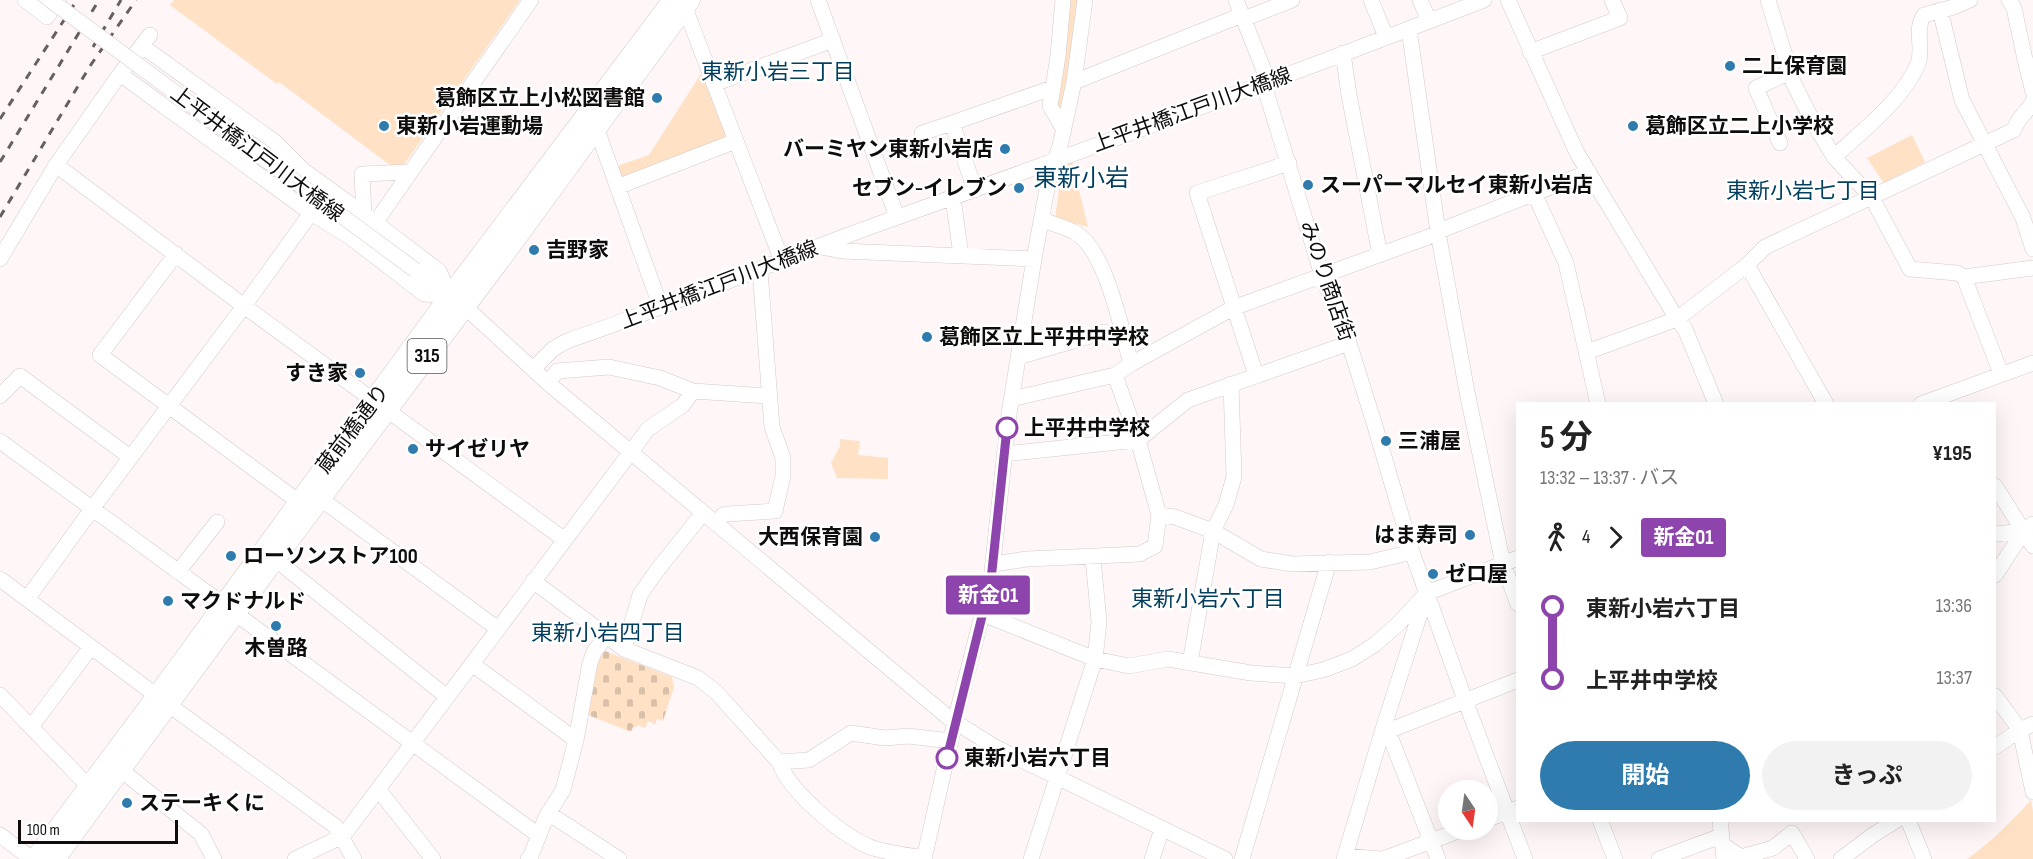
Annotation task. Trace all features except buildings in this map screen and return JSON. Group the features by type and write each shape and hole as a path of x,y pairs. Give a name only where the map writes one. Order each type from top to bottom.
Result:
{"main road":[{"name":"蔵前橋通り","path":"457,301 509,248 684,2"},
{"name":"蔵前橋通り","path":"229,609 275,559 321,499 381,406 457,301 684,2"},
{"name":"蔵前橋通り","path":"59,857 121,770 163,701 229,609 299,502 381,406"},
{"name":"蔵前橋通り","path":"33,859 89,787 163,701"}],"street":[{"path":"25,0 47,17 59,0"},
{"name":"上平井橋江戸川大橋線","path":"50,0 457,301 533,369 553,349 567,341 661,308 897,217 1484,0"},
{"path":"370,218 410,172 531,0"},
{"path":"818,0 897,217"},
{"path":"1064,0 1050,106 1064,130"},
{"path":"533,581 624,649 698,678 716,692 779,762 782,770 799,793 839,828 867,846 924,858 993,564 1011,399 1049,178 1064,130 1074,82 1085,0"},
{"name":"みのり商店街","path":"1236,0 1265,73 1265,88 1322,275 1349,343 1376,426 1412,552 1465,700 1513,810 1525,859"},
{"path":"1074,82 1292,0"},
{"path":"1371,0 1386,37"},
{"path":"1420,0 1429,21"},
{"path":"1508,0 1577,153 1685,329 1715,402"},
{"path":"1530,52 1620,18 1612,0"},
{"path":"1768,0 1790,72 1813,122 1834,157 1872,198 1910,269 1957,273 1964,277 2033,268"},
{"path":"1834,157 1896,99 1918,63 1920,21 1924,15 1971,0"},
{"path":"2009,0 2014,8 2029,64 2033,92"},
{"path":"684,2 782,261"},
{"path":"1940,10 1962,100 2023,218 2033,249"},
{"path":"1408,29 1438,232 1467,392 1503,564 1516,599"},
{"path":"0,259 56,165 146,40 275,142 303,170 439,271 457,301"},
{"path":"714,84 833,40"},
{"path":"1343,53 1380,255"},
{"path":"1780,143 1756,88 1790,72"},
{"path":"120,74 311,213 350,237 424,294 457,301"},
{"path":"922,133 1052,88"},
{"path":"1587,352 1677,319 1747,265 1765,247 1986,145 2014,129 2033,101"},
{"path":"952,123 975,190"},
{"path":"596,127 661,308"},
{"path":"617,187 736,141"},
{"path":"1256,375 1197,193 1289,163"},
{"path":"56,165 244,306 565,540"},
{"path":"285,192 303,170"},
{"path":"370,218 362,174 410,172"},
{"path":"1011,399 1115,375 1233,308 1380,255 1589,172"},
{"path":"1534,193 1566,263 1598,402"},
{"path":"953,198 961,255"},
{"path":"27,599 311,213"},
{"path":"1041,219 1077,233 1094,251 1116,306 1131,364"},
{"path":"821,247 842,251 1034,259"},
{"path":"176,254 100,355 299,502"},
{"path":"1747,265 1825,402"},
{"path":"716,524 723,515 727,514 775,511 783,476 783,458 772,427 768,396 760,270"},
{"path":"1964,277 2001,374"},
{"path":"1018,357 1104,332"},
{"path":"1004,454 1138,440 1188,400 1349,343"},
{"path":"1942,400 2001,374 2033,363"},
{"path":"548,383 557,371 609,367 660,378 693,391 768,396"},
{"path":"533,369 917,693 955,722 995,747 1225,859"},
{"path":"993,564 1027,559 1093,558 1140,554 1155,546 1159,515 1138,440 1115,375"},
{"path":"0,396 20,376 130,457"},
{"path":"1190,663 1213,531 1226,505 1234,477 1231,384"},
{"path":"295,859 343,836 648,429 683,405 693,391"},
{"path":"0,441 538,835"},
{"path":"1996,487 2028,528 2033,546"},
{"path":"321,499 498,629"},
{"path":"624,649 640,595 704,513"},
{"path":"1159,515 1175,517 1213,531 1261,559 1292,564 1370,562 1412,552"},
{"path":"178,572 218,522"},
{"path":"1996,534 2028,528"},
{"path":"1996,574 2028,528"},
{"path":"1031,859 1095,659 1099,622 1093,558"},
{"path":"275,559 447,697"},
{"path":"983,614 1095,659 1129,666 1168,659 1251,673 1295,676 1333,666 1353,658 1374,645 1397,625 1427,593 1516,559"},
{"path":"1242,859 1329,562"},
{"path":"0,579 336,826 354,859"},
{"path":"1427,593 1345,858 1382,859 1438,838"},
{"path":"528,859 548,813 563,790 576,740 590,663 594,652 605,637"},
{"path":"31,727 91,647"},
{"path":"472,664 576,740"},
{"path":"1386,730 1516,681"},
{"path":"0,695 89,787"},
{"path":"1996,697 2026,727 2033,792"},
{"path":"1996,746 2026,727"},
{"path":"1386,730 1438,859"},
{"path":"779,762 809,760 851,732 885,738 908,736 951,741"},
{"path":"121,770 201,834 214,859"},
{"path":"378,789 433,859"},
{"path":"1498,815 1513,810"},
{"path":"548,813 619,859"},
{"path":"1601,822 1615,859"},
{"path":"1841,859 1893,822"},
{"path":"1909,822 1924,859"},
{"path":"1659,859 1722,840 1741,857 1773,848 1797,827 1807,859"},
{"path":"1152,859 1162,829"},
{"path":"0,835 33,859"}],"green space":[{"name":"東新小岩運動場","path":"174,0 520,0 401,169 394,168 279,82 277,84 170,5"},
{"path":"1066,0 1079,0 1063,112 1054,103"},
{"path":"704,69 735,140 625,180 618,177 616,171 620,165 649,155"},
{"path":"1912,135 1925,162 1884,183 1867,158"},
{"path":"1072,161 1088,227 1055,218 1063,163"},
{"path":"840,439 860,441 858,455 888,458 888,479 837,478 831,463 840,446"},
{"path":"605,651 672,677 674,687 663,721 657,719 655,724 648,721 645,728 638,725 633,727 631,732 588,715 597,665"},
{"path":"2031,800 2033,859 1967,859 1984,846"}],"railway":[{"path":"0,119 77,0"},
{"path":"0,162 99,0"},
{"path":"93,47 121,0"},
{"path":"0,217 90,66 136,0"}],"bus line":[{"name":"新金01","path":"947,758 991,580 1007,428"}],"place":[{"name":"二上保育園","path":"1730,66"},
{"name":"葛飾区立上小松図書館","path":"657,98"},
{"name":"東新小岩運動場","path":"384,126"},
{"name":"葛飾区立二上小学校","path":"1633,126"},
{"name":"バーミヤン東新小岩店","path":"1005,149"},
{"name":"スーパーマルセイ東新小岩店","path":"1308,185"},
{"name":"セブン-イレブン","path":"1019,188"},
{"name":"吉野家","path":"534,250"},
{"name":"葛飾区立上平井中学校","path":"927,337"},
{"name":"すき家","path":"360,373"},
{"name":"上平井中学校","path":"1007,428"},
{"name":"三浦屋","path":"1386,441"},
{"name":"サイゼリヤ","path":"413,449"},
{"name":"はま寿司","path":"1470,535"},
{"name":"大西保育園","path":"875,537"},
{"name":"ローソンストア100","path":"231,556"},
{"name":"ゼロ屋","path":"1433,574"},
{"name":"マクドナルド","path":"168,601"},
{"name":"木曽路","path":"276,626"},
{"name":"東新小岩六丁目","path":"947,758"},
{"name":"ステーキくに","path":"127,803"}],"district":[{"name":"東新小岩三丁目","path":"778,72"},
{"name":"東新小岩","path":"1081,178"},
{"name":"東新小岩七丁目","path":"1803,191"},
{"name":"東新小岩六丁目","path":"1208,599"},
{"name":"東新小岩四丁目","path":"608,633"}]}
